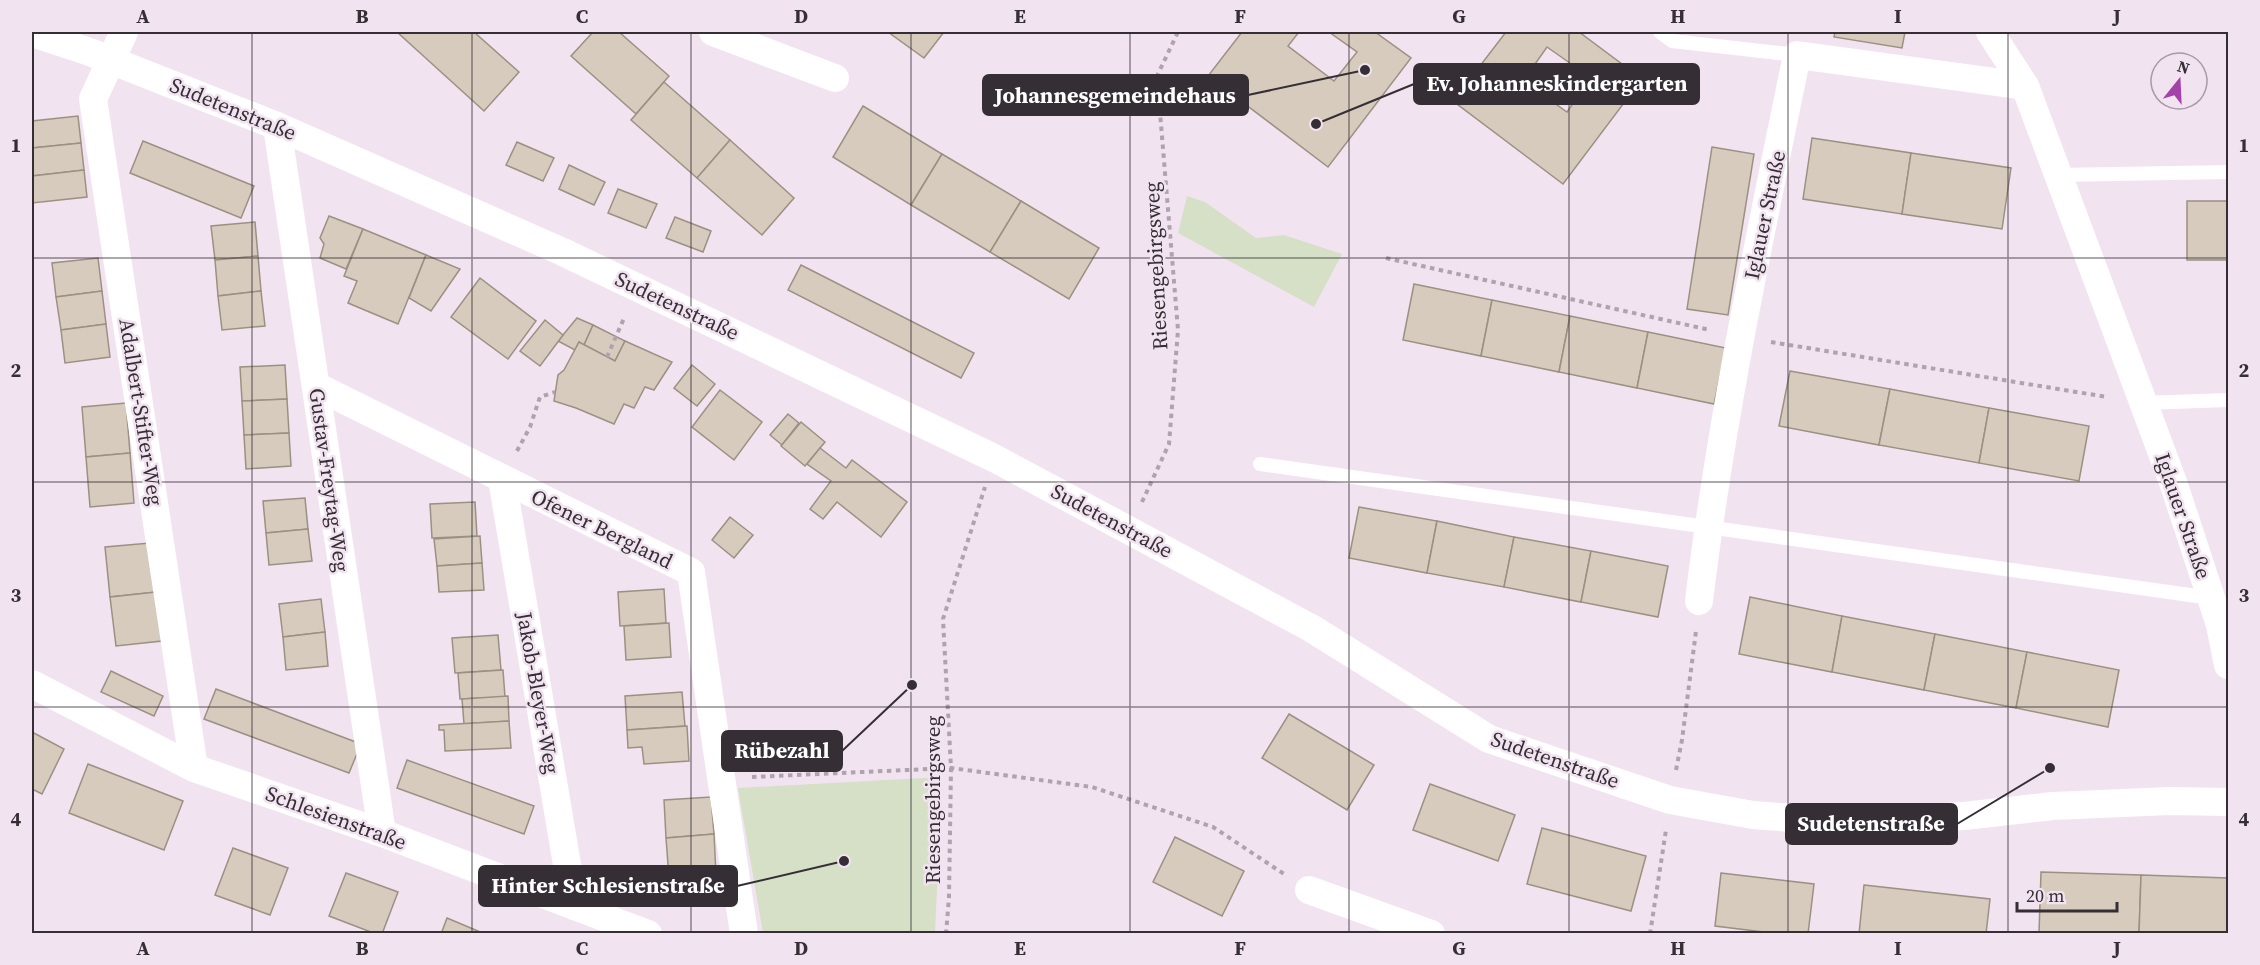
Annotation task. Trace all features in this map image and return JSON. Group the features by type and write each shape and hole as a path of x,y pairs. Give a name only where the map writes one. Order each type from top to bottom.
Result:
{"street":[{"path":"111,60 124,32"},
{"path":"713,32 835,78"},
{"name":"Iglauer Straße","path":"1990,32 2025,86 2174,485 2220,616 2229,665"},
{"name":"Sudetenstraße","path":"32,33 111,60 277,126 563,252 994,458 1311,628 1489,739 1670,800 1753,815 1848,822 1964,816 2053,806 2170,801 2229,802"},
{"path":"1797,55 2025,86"},
{"name":"Iglauer Straße","path":"1699,601 1708,527 1739,337 1797,55"},
{"name":"Adalbert-Stifter-Weg","path":"111,60 93,99 194,768"},
{"name":"Gustav-Freytag-Weg","path":"277,126 382,833"},
{"name":"Ofener Bergland","path":"316,386 691,572 744,933"},
{"name":"Jakob-Bleyer-Weg","path":"505,481 574,906"},
{"name":"Schlesienstraße","path":"32,684 194,768 382,833 648,933"},
{"path":"1309,890 1431,933"}],"lane":[{"path":"1660,32 1672,41 1797,55"},
{"path":"2058,175 2229,172"},
{"path":"2143,403 2229,400"},
{"path":"1260,464 1708,527 2220,616"}],"path":[{"name":"Riesengebirgsweg","path":"1129,531 1169,444 1178,330 1157,76 1178,32"},
{"path":"1386,258 1739,337 2143,403"},
{"path":"607,357 638,288"},
{"path":"505,481 508,468 530,427 540,397 555,392"},
{"name":"Riesengebirgsweg","path":"946,933 949,897 951,768 943,619 994,458"},
{"path":"1682,740 1699,601"},
{"path":"721,779 951,768 1092,787 1212,827 1309,890"},
{"path":"1650,933 1664,849"}],"green space":[{"path":"1187,196 1205,202 1256,238 1284,235 1342,254 1314,307 1178,233"},
{"path":"942,777 935,933 763,933 738,788"}],"building":[{"path":"397,32 474,32 519,72 484,111"},
{"path":"593,32 619,32 669,76 636,114 571,56"},
{"path":"888,32 944,32 924,58"},
{"path":"1242,32 1299,32 1288,46 1334,81 1357,52 1329,32 1375,32 1411,58 1328,167 1208,76"},
{"path":"1506,32 1579,32 1642,79 1563,184 1453,101","holes":["1547,47 1591,78 1567,112 1523,81"]},
{"path":"1835,32 1905,32 1902,48 1834,37"},
{"path":"664,82 730,140 697,178 631,120"},
{"path":"863,106 942,154 911,205 833,157"},
{"path":"78,116 81,143 32,148 32,121"},
{"path":"1812,138 1911,153 1902,214 1803,199"},
{"path":"730,140 794,198 762,235 697,178"},
{"path":"143,141 254,186 241,218 130,173"},
{"path":"517,142 554,158 543,181 506,165"},
{"path":"81,143 84,170 32,176 32,148"},
{"path":"1712,147 1754,154 1728,315 1687,309"},
{"path":"1911,153 2011,168 2002,229 1902,214"},
{"path":"942,154 1021,201 990,252 911,205"},
{"path":"569,165 605,182 594,205 559,189"},
{"path":"84,170 87,197 32,203 32,176"},
{"path":"618,189 657,204 646,228 608,213"},
{"path":"1021,201 1099,248 1069,299 990,252"},
{"path":"2187,201 2228,201 2228,260 2187,260"},
{"path":"329,216 363,229 346,269 320,258 324,244 320,238"},
{"path":"675,217 711,231 703,252 666,238"},
{"path":"255,222 258,256 215,260 211,226"},
{"path":"363,229 426,255 398,324 348,303 357,281 344,276"},
{"path":"426,255 460,269 431,311 409,298"},
{"path":"258,256 261,291 218,296 215,260"},
{"path":"98,258 102,291 56,297 52,263"},
{"path":"801,265 974,353 961,378 788,290"},
{"path":"480,278 536,321 508,359 451,317"},
{"path":"1414,284 1492,300 1481,356 1403,340"},
{"path":"102,291 106,324 61,330 56,297"},
{"path":"261,291 265,326 222,330 218,296"},
{"path":"1492,300 1570,316 1559,372 1481,356"},
{"path":"1570,316 1648,332 1637,388 1559,372"},
{"path":"577,318 593,325 584,345 579,342 575,350 558,341"},
{"path":"545,320 563,335 540,366 520,351"},
{"path":"106,324 110,357 65,363 61,330"},
{"path":"593,325 625,341 615,361 584,345"},
{"path":"1648,332 1726,348 1714,404 1637,388"},
{"path":"625,341 672,362 654,390 645,387 634,408 624,404 614,424 554,401 558,375 564,370 579,342 615,361"},
{"path":"285,365 287,399 242,401 240,367"},
{"path":"692,365 715,384 697,406 674,388"},
{"path":"1790,371 1890,389 1879,445 1779,426"},
{"path":"1890,389 1989,408 1979,463 1879,445"},
{"path":"720,390 762,422 734,460 692,427"},
{"path":"287,399 289,433 244,435 242,401"},
{"path":"126,403 130,453 86,457 82,407"},
{"path":"1989,408 2089,426 2079,481 1979,463"},
{"path":"788,414 799,423 782,445 770,435"},
{"path":"801,422 825,442 805,466 781,446"},
{"path":"289,433 291,466 246,469 244,435"},
{"path":"820,448 846,468 852,460 907,502 881,537 837,502 823,519 810,509 831,481 807,464"},
{"path":"130,453 134,503 90,507 86,457"},
{"path":"305,498 308,529 266,533 263,501"},
{"path":"475,502 477,536 432,538 430,504"},
{"path":"1359,507 1437,521 1427,573 1349,558"},
{"path":"730,517 753,535 734,558 712,540"},
{"path":"1437,521 1514,537 1504,587 1427,573"},
{"path":"308,529 312,561 269,565 266,533"},
{"path":"480,536 482,563 437,566 434,539"},
{"path":"1514,537 1591,551 1581,602 1504,587"},
{"path":"150,543 156,592 110,597 105,547"},
{"path":"1591,551 1668,566 1658,617 1581,602"},
{"path":"482,563 484,590 439,592 437,566"},
{"path":"664,589 666,623 620,626 618,592"},
{"path":"156,592 162,641 116,646 110,597"},
{"path":"1750,597 1842,616 1832,672 1739,654"},
{"path":"321,599 325,632 283,637 279,604"},
{"path":"1842,616 1935,634 1924,690 1832,672"},
{"path":"669,623 671,657 626,660 624,626"},
{"path":"325,632 328,666 286,670 283,637"},
{"path":"1935,634 2027,652 2016,708 1924,690"},
{"path":"498,635 501,670 455,673 452,638"},
{"path":"2027,652 2119,670 2108,727 2016,708"},
{"path":"503,670 505,697 460,699 458,673"},
{"path":"111,671 163,696 154,716 101,692"},
{"path":"216,689 361,744 349,773 204,719"},
{"path":"682,692 685,726 627,730 625,696"},
{"path":"508,696 509,721 464,724 462,699"},
{"path":"1289,714 1374,765 1347,810 1262,758"},
{"path":"509,721 511,748 445,751 444,730 439,730 439,725"},
{"path":"687,726 689,761 644,764 642,747 628,748 627,730"},
{"path":"32,732 64,749 42,794 32,789"},
{"path":"407,760 534,806 524,834 397,788"},
{"path":"88,764 183,801 164,850 69,813"},
{"path":"1430,784 1515,815 1498,861 1413,830"},
{"path":"711,797 714,834 666,838 664,800"},
{"path":"1542,828 1646,856 1631,911 1527,884"},
{"path":"714,834 716,874 669,878 666,838"},
{"path":"1175,837 1244,871 1222,916 1153,882"},
{"path":"233,848 288,868 270,915 215,895"},
{"path":"2041,872 2141,875 2139,934 2039,933"},
{"path":"346,873 398,892 382,934 376,934 329,916"},
{"path":"1721,873 1814,884 1808,934 1780,934 1715,926"},
{"path":"2141,875 2228,878 2228,934 2139,934"},
{"path":"1864,885 1990,899 1986,934 1859,934"},
{"path":"447,918 485,934 441,934"}],"place":[{"name":"Johannesgemeindehaus","path":"1365,70"},
{"name":"Ev. Johanneskindergarten","path":"1316,124"},
{"name":"Rübezahl","path":"912,685"},
{"name":"Sudetenstraße","path":"2050,768"},
{"name":"Hinter Schlesienstraße","path":"844,861"}]}
